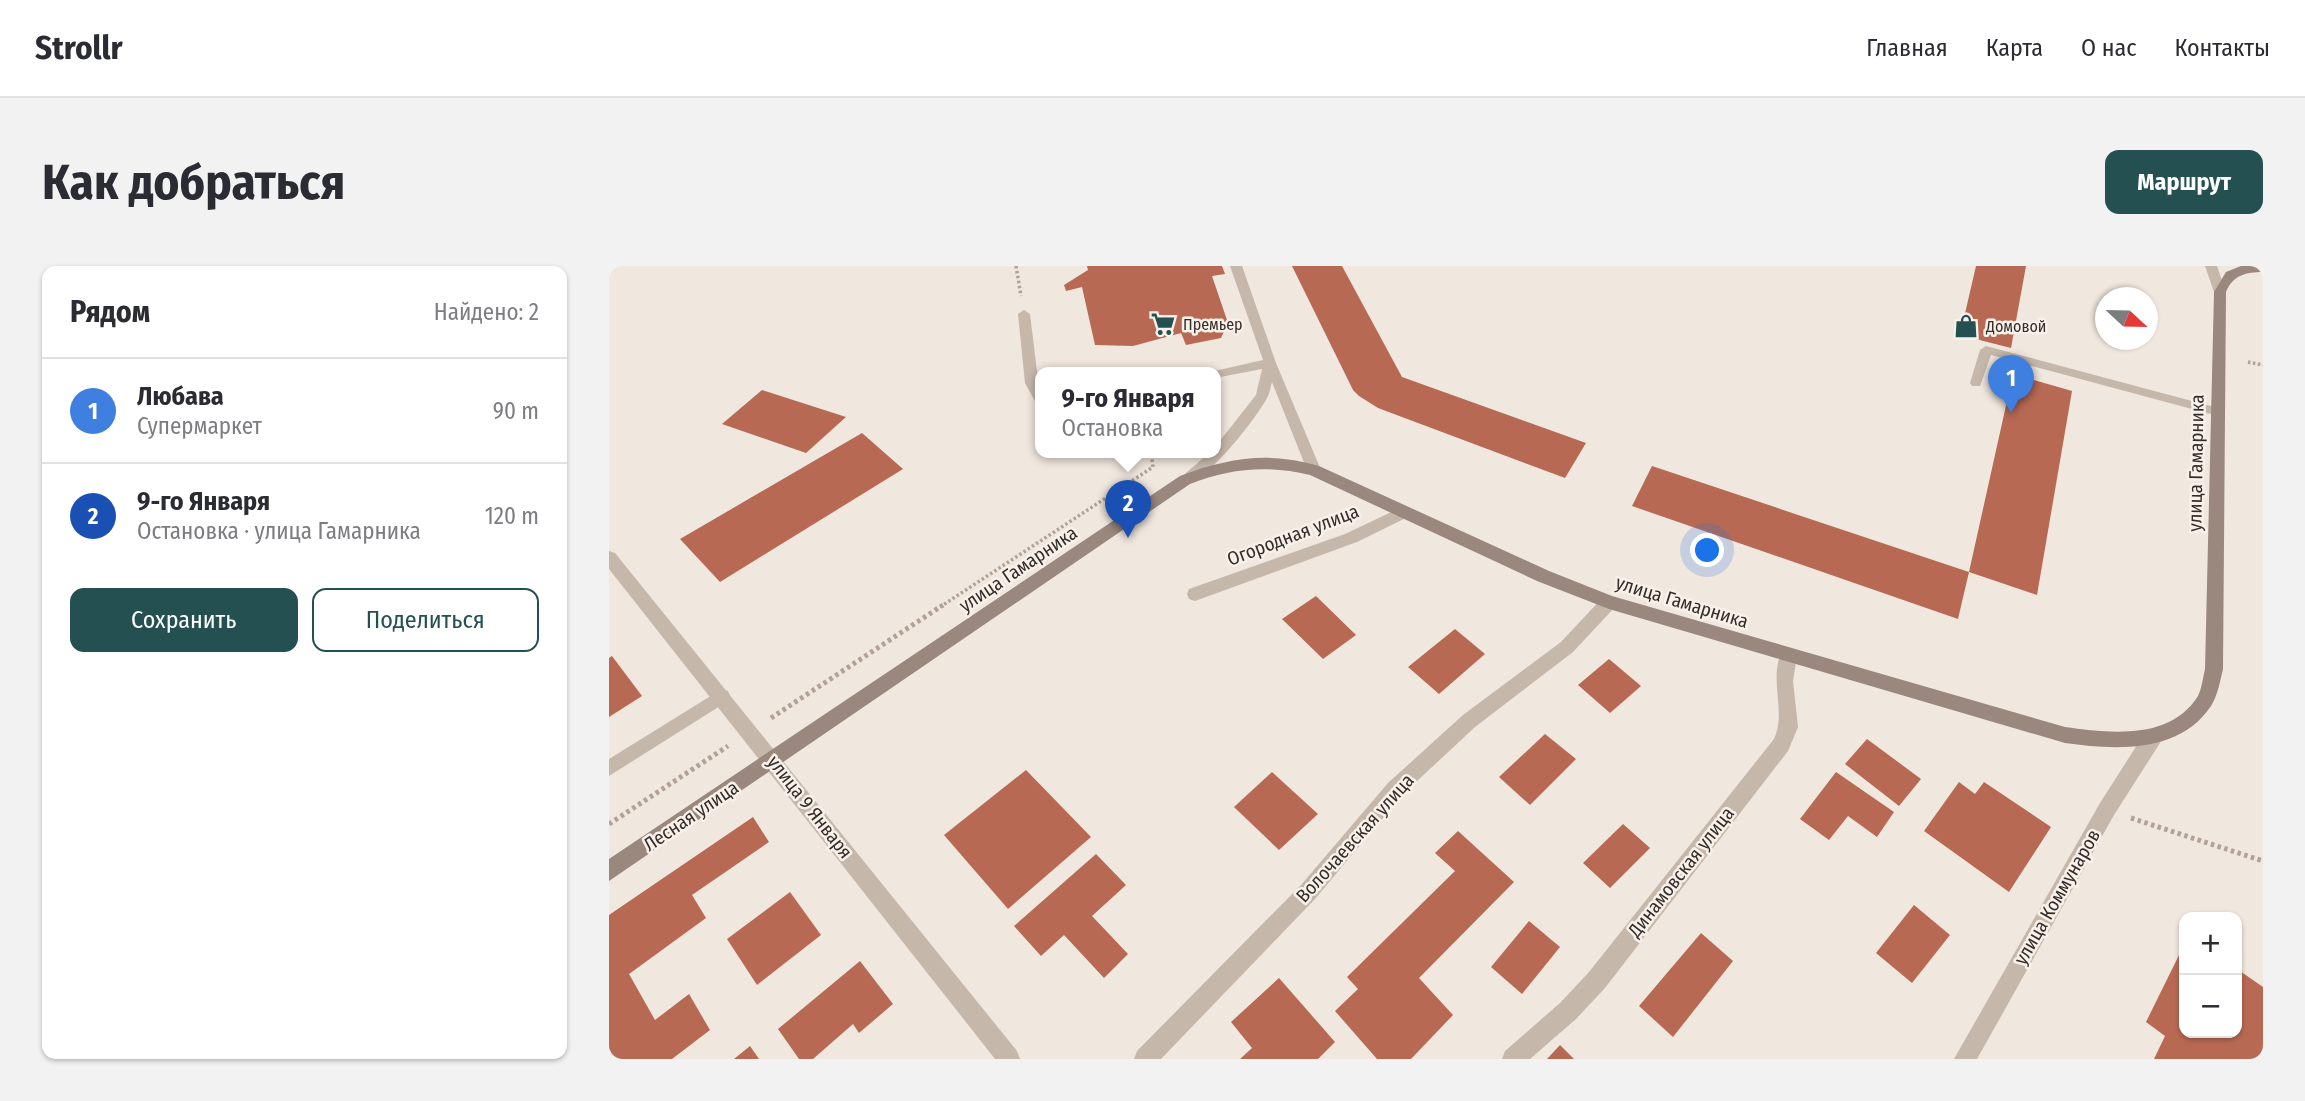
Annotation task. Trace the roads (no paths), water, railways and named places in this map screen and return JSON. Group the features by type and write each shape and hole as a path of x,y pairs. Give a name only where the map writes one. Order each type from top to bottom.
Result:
{"street":[{"path":"2220,292 2224,280 2235,272 2263,268"},
{"name":"улица Гамарника","path":"773,760 1185,481 1216,467 1250,461 1283,462 1314,470 1543,576 1609,602 2066,735 2112,742 2153,737 2185,722 2206,698 2214,669 2220,292"},
{"name":"Огородная улица","path":"1195,594 1351,538 1404,512"},
{"name":"улица 9 Января","path":"609,557 1009,1059"},
{"name":"Волочаевская улица","path":"1145,1059 1308,892 1395,789 1469,721 1567,647 1609,602"},
{"name":"Динамовская улица","path":"1513,1059 1568,1011 1597,980 1781,745 1789,727 1784,681 1788,656"},
{"name":"улица Коммунаров","path":"1965,1059 2107,809 2153,737"},
{"name":"Лесная улица","path":"609,871 773,760"}],"lane":[{"path":"1236,266 1270,363 1314,470"},
{"path":"2211,266 2220,292"},
{"path":"1024,314 1031,383 1035,390"},
{"path":"1976,383 1986,350 2218,412"},
{"path":"1221,373 1270,363"},
{"path":"1221,450 1262,396 1270,363"},
{"path":"1185,481 1212,458"},
{"path":"609,768 722,696"}],"place":[{"name":"Премьер","path":"1163,324"},
{"name":"Домовой","path":"1966,326"},
{"name":"Любава","path":"2011,413"},
{"name":"9-го Января","path":"1128,538"}]}
